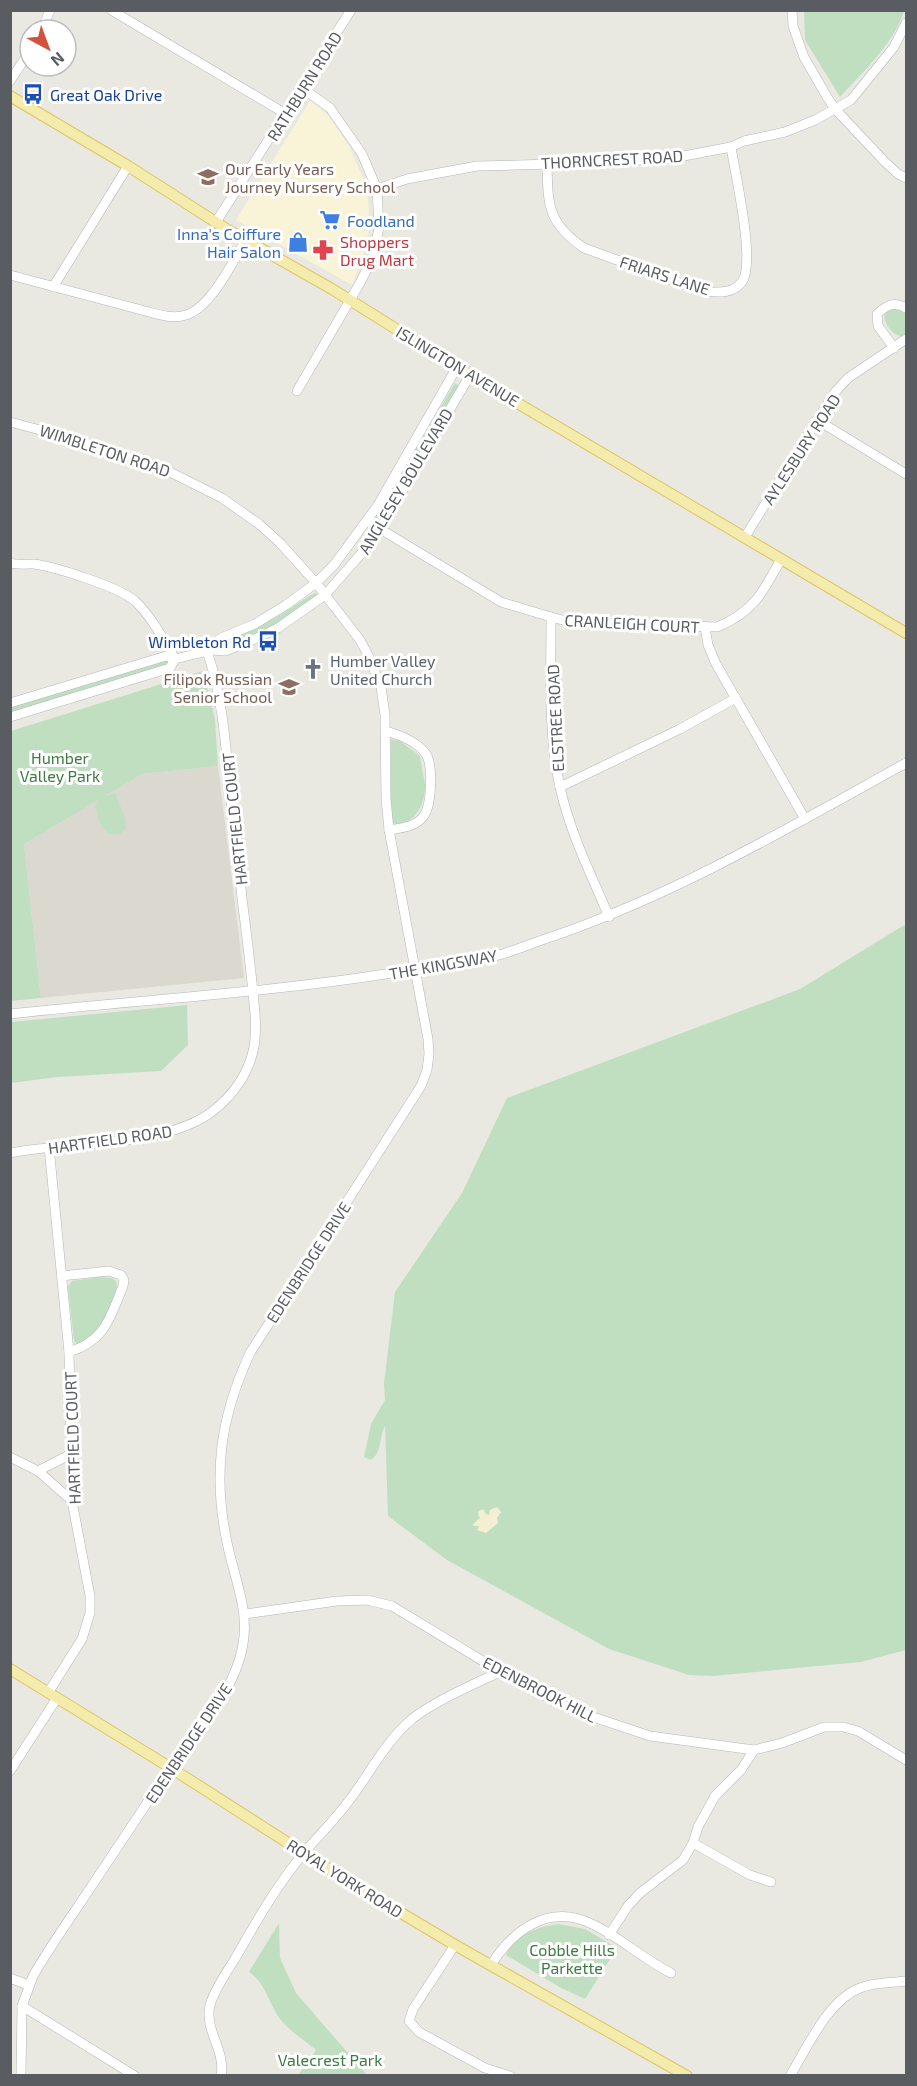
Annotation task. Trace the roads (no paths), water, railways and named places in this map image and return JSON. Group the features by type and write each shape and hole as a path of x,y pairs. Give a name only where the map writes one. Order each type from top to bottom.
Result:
{"main road":[{"name":"ISLINGTON AVENUE","path":"10,96 470,375 906,633"},
{"name":"ROYAL YORK ROAD","path":"10,1670 455,1945 687,2076"}],"street":[{"path":"111,10 286,114"},
{"name":"RATHBURN ROAD","path":"216,222 351,10"},
{"path":"792,10 793,26 804,57 836,110 885,162 906,178"},
{"name":"THORNCREST ROAD","path":"377,189 407,180 477,166 601,163 673,158 731,147 744,141 785,132 846,105 894,47 906,23"},
{"path":"297,391 351,301 375,250 379,228 377,189 362,154 338,118 324,102 302,88"},
{"name":"FRIARS LANE","path":"547,164 548,200 557,222 573,240 584,248 702,291 719,292 734,288 741,282 748,263 731,147"},
{"path":"53,287 128,166"},
{"path":"10,275 149,312 184,316 196,311 207,302 246,240"},
{"path":"894,348 878,326 877,314 886,306 896,303 906,308"},
{"name":"AYLESBURY ROAD","path":"746,537 817,420 848,378 906,339"},
{"name":"ANGLESEY BOULEVARD","path":"210,650 221,638 272,615 316,583 341,556 367,521 457,367"},
{"name":"ANGLESEY BOULEVARD","path":"10,703 166,656 175,659 210,650 225,651 278,628 325,596 380,529 470,375"},
{"path":"817,420 906,474"},
{"name":"WIMBLETON ROAD","path":"10,422 74,439 160,467 222,498 259,524 280,543 316,583 360,640 381,687 386,731 386,799 389,830 416,969"},
{"name":"CRANLEIGH COURT","path":"367,521 501,602 570,622 717,627 732,621 749,609 765,589 781,559"},
{"path":"10,563 33,564 56,569 126,594 145,613 175,659"},
{"name":"ELSTREE ROAD","path":"551,617 551,692 556,766 560,787 570,826 609,916"},
{"path":"705,627 708,645 805,819"},
{"name":"HARTFIELD COURT","path":"210,650 224,718 231,804 253,989"},
{"name":"ANGLESEY BOULEVARD","path":"10,717 170,668 175,659"},
{"path":"560,787 680,729 736,698"},
{"path":"386,731 408,739 422,749 428,756 430,769 428,808 423,817 405,827 389,830"},
{"name":"THE KINGSWAY","path":"10,1014 336,981 495,956 609,916 742,854 906,763"},
{"name":"EDENBRIDGE DRIVE","path":"21,2076 22,2006 28,1985 38,1966 230,1683 238,1665 243,1645 245,1614 222,1513 219,1458 229,1404 249,1353 421,1086 427,1070 429,1054 416,969"},
{"name":"HARTFIELD ROAD","path":"10,1153 154,1136 187,1127 213,1111 241,1080 249,1064 256,1031 253,989"},
{"name":"HARTFIELD COURT","path":"10,1771 82,1639 90,1613 90,1596 72,1501 69,1352 49,1147"},
{"name":"HARTFIELD COURT","path":"61,1276 109,1271 122,1275 124,1280 104,1330 90,1343 69,1352"},
{"path":"38,1471 71,1454"},
{"path":"10,1457 38,1471 72,1501"},
{"name":"EDENBROOK HILL","path":"245,1614 337,1600 378,1602 405,1612 500,1672 575,1710 634,1732 754,1750 782,1743 824,1727 834,1726 858,1731 906,1760"},
{"path":"220,2076 222,2060 209,2027 211,2003 250,1931 304,1853 332,1824 378,1757 403,1728 428,1708 500,1672"},
{"path":"609,1935 628,1906 640,1893 683,1860 716,1796 741,1770 754,1750"},
{"path":"693,1843 750,1875 771,1882"},
{"path":"491,1965 513,1936 528,1925 546,1919 569,1918 592,1924 671,1973"},
{"path":"455,1945 413,2009 409,2021 419,2032 485,2068 510,2076"},
{"path":"10,1978 28,1985"},
{"path":"790,2076 831,2010 843,1997 874,1984 906,1981"},
{"path":"22,2006 135,2076"}],"place":[{"name":"Great Oak Drive","path":"33,94"},
{"name":"Our Early Years Journey Nursery School","path":"208,177"},
{"name":"Foodland","path":"330,220"},
{"name":"Inna's Coiffure Hair Salon","path":"298,242"},
{"name":"Shoppers Drug Mart","path":"323,250"},
{"name":"Wimbleton Rd","path":"268,641"},
{"name":"Humber Valley United Church","path":"313,669"},
{"name":"Filipok Russian Senior School","path":"289,687"}],"park label":[{"name":"Humber Valley Park","path":"60,766"},
{"name":"Cobble Hills Parkette","path":"572,1958"},
{"name":"Valecrest Park","path":"330,2059"}]}
